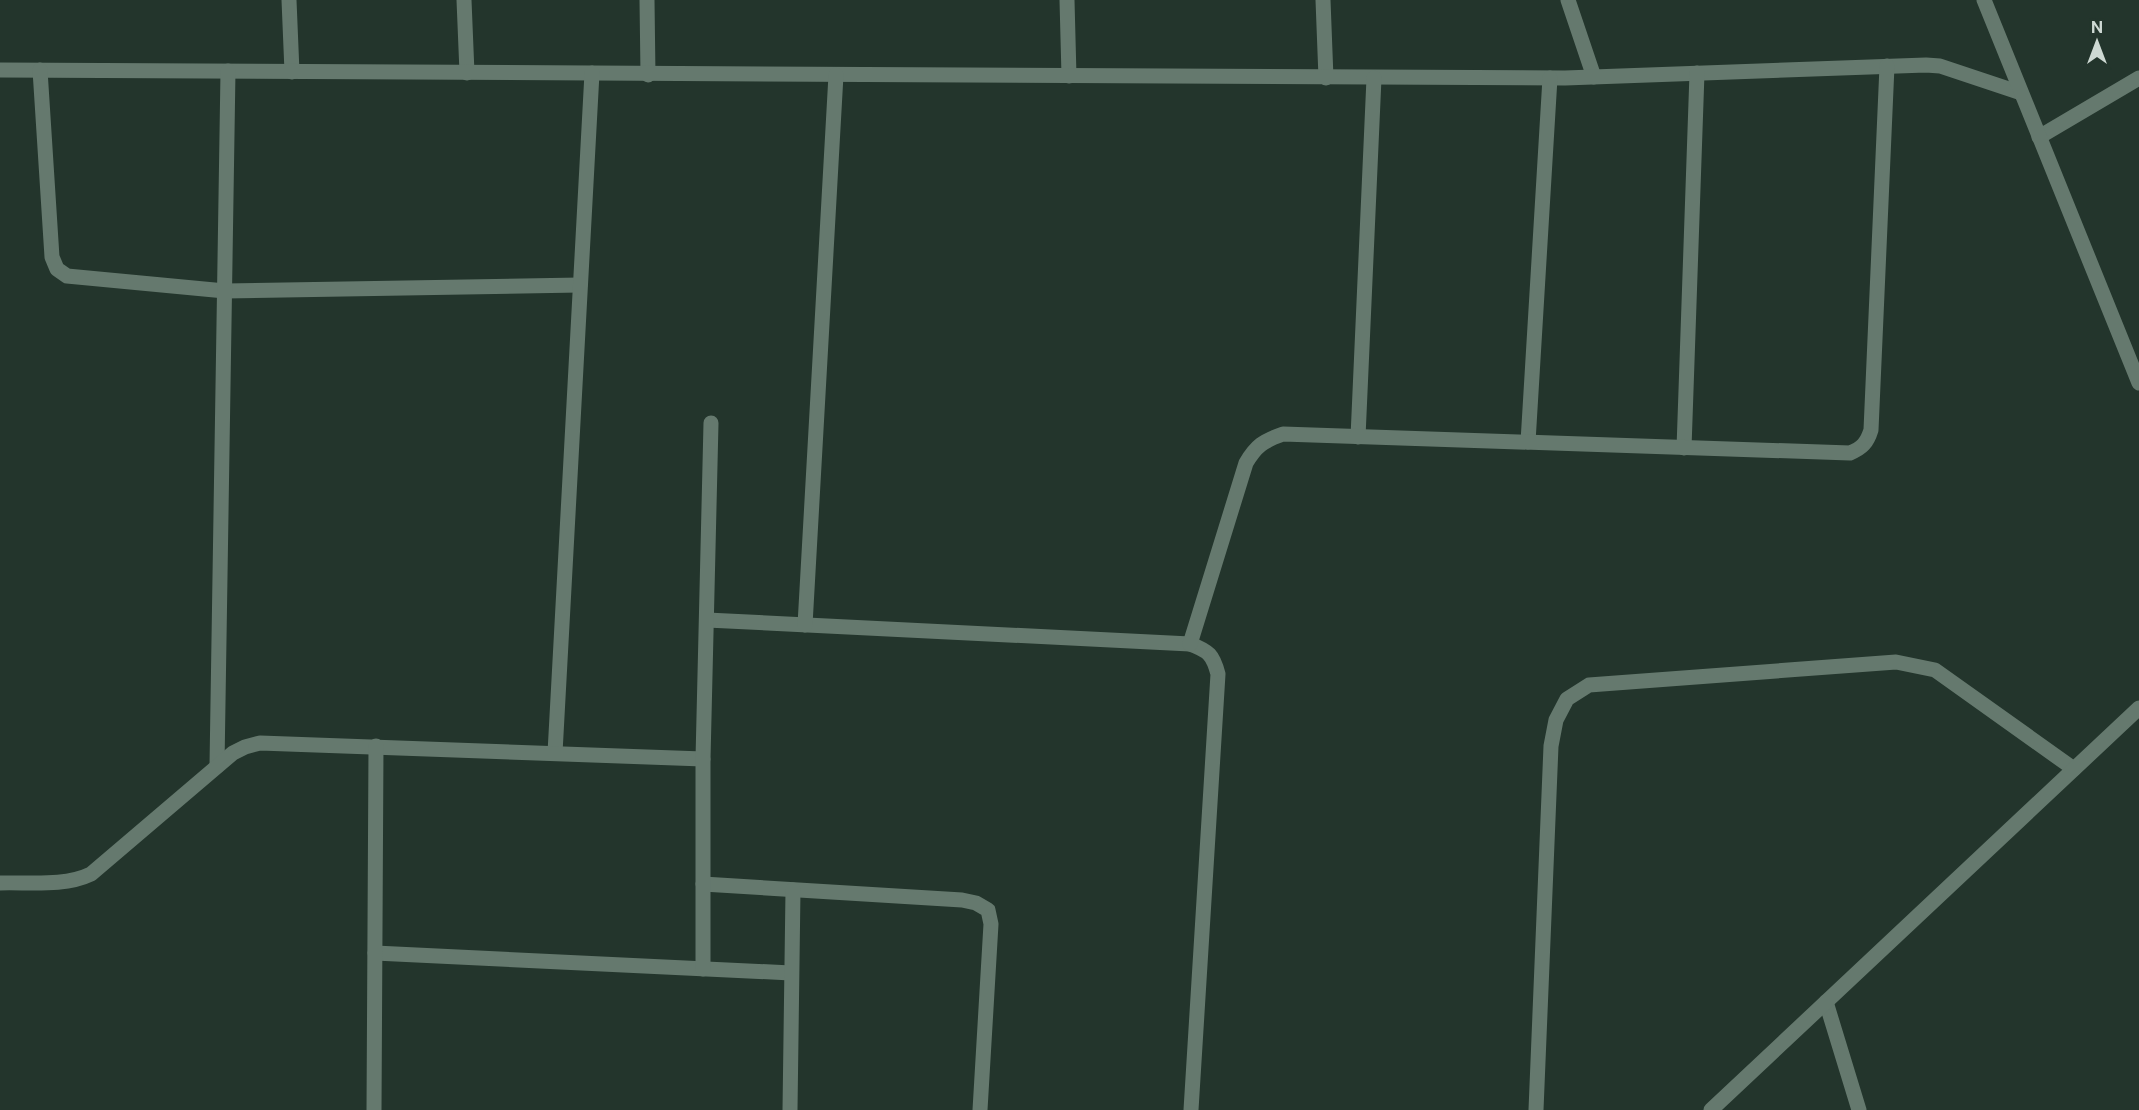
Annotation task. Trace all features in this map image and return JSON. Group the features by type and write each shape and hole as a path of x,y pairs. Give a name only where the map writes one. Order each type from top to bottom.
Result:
{"street":[{"path":"289,0 292,72"},
{"path":"464,0 467,73"},
{"path":"647,0 648,75"},
{"path":"1067,0 1069,76"},
{"path":"1323,0 1326,78"},
{"path":"1568,0 1594,77"},
{"path":"1984,0 2139,383"},
{"path":"1190,644 1245,463 1255,448 1283,434 1850,453 1861,449 1868,440 1871,430 1887,66"},
{"path":"0,70 1550,78 1940,66 2021,93"},
{"path":"40,70 52,258 57,269 67,276 225,291 580,285"},
{"path":"217,766 228,71"},
{"path":"555,753 592,74"},
{"path":"1684,448 1697,74"},
{"path":"805,625 836,75"},
{"path":"1358,437 1374,78"},
{"path":"1528,442 1550,78"},
{"path":"2039,137 2139,78"},
{"path":"703,969 703,759 711,423"},
{"path":"707,620 1190,644 1205,649 1215,661 1218,675 1191,1110"},
{"path":"1536,1110 1551,746 1556,720 1567,699 1589,685 1896,662 1914,665 1935,670 2074,769"},
{"path":"1711,1110 2139,708"},
{"path":"0,883 67,881 91,874 233,753 260,743 703,759"},
{"path":"374,1110 376,746"},
{"path":"703,884 963,900 976,903 987,910 992,924 980,1110"},
{"path":"790,1110 793,890"},
{"path":"375,953 791,973"},
{"path":"1826,1002 1859,1110"}]}
